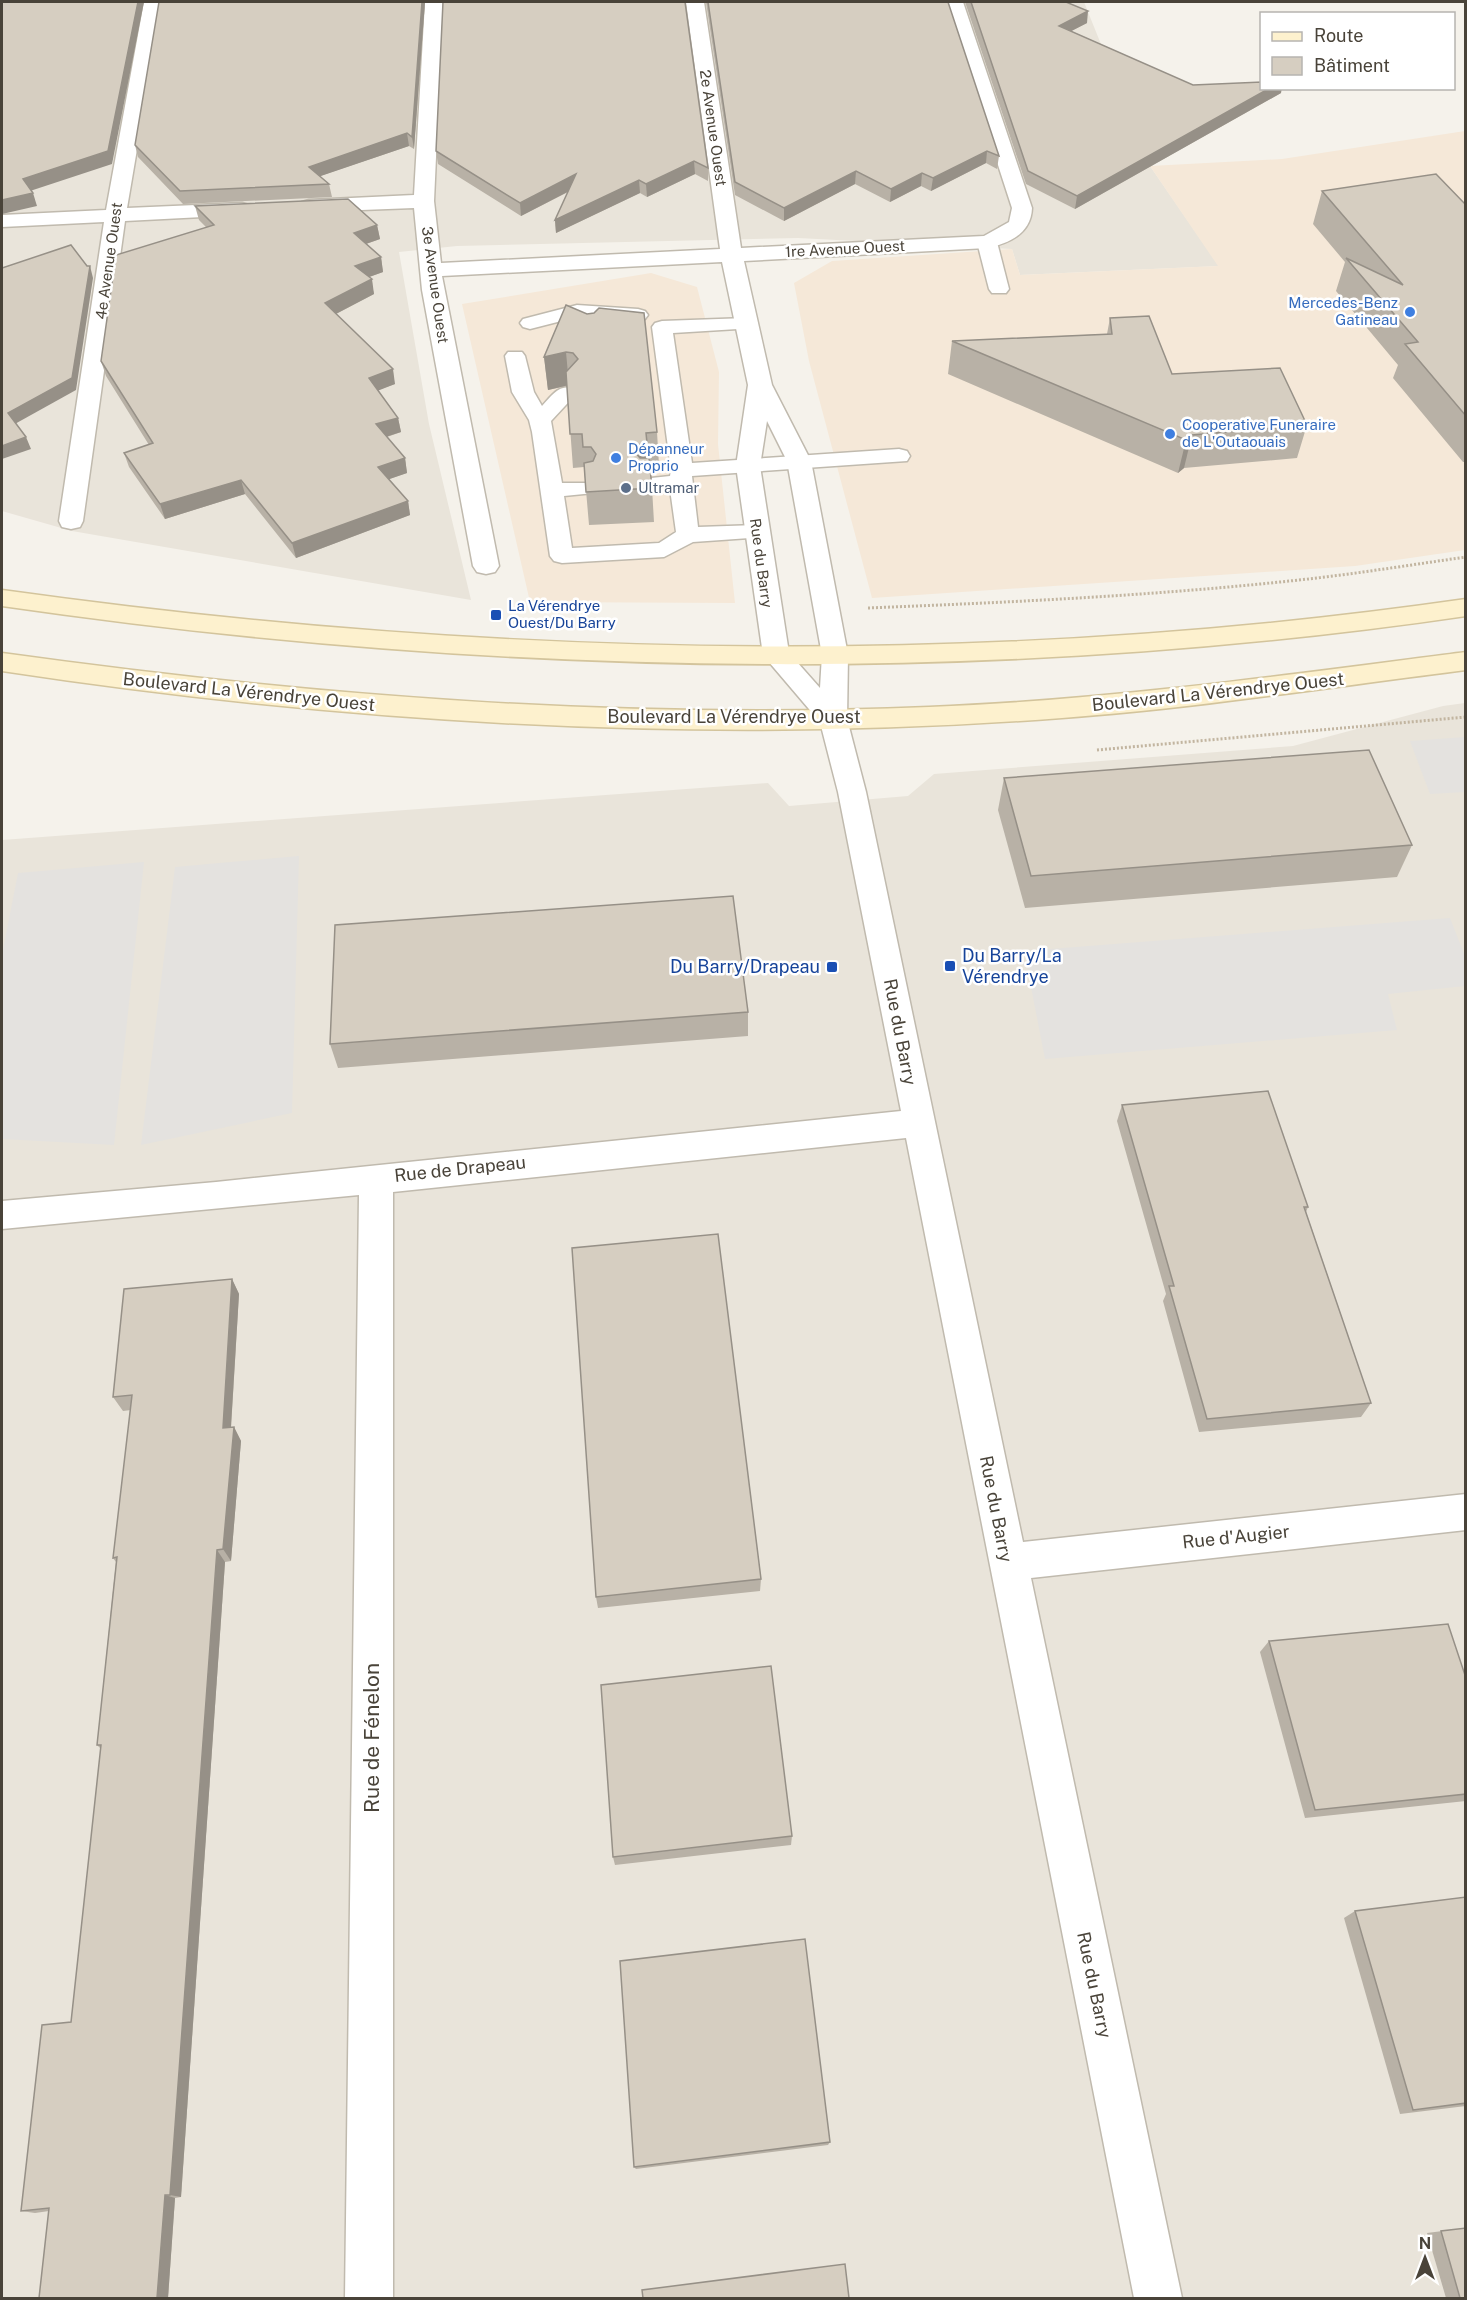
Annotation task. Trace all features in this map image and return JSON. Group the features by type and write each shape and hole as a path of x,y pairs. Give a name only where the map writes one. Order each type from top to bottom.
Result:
{"main road":[{"path":"2,597 170,621 375,641 555,651 903,656 1111,645 1329,625 1466,607"},
{"name":"Boulevard La Vérendrye Ouest","path":"2,662 135,682 428,708 574,716 833,719 1049,709 1135,702 1265,688 1466,661"}],"street":[{"name":"4e Avenue Ouest","path":"71,521 115,216 153,2"},
{"name":"3e Avenue Ouest","path":"434,2 424,201 430,270 486,566"},
{"name":"2e Avenue Ouest","path":"695,2 732,254"},
{"name":"1re Avenue Ouest","path":"430,270 987,242 1017,229 1022,218 1022,208 954,2"},
{"path":"288,207 424,201"},
{"path":"2,221 265,208"},
{"name":"Rue du Barry","path":"732,254 760,385 799,461 835,655 833,719 852,792 1006,1562 1158,2298"},
{"name":"Rue du Barry","path":"760,385 748,466 776,655 833,719"},
{"name":"Rue de Drapeau","path":"2,1215 216,1196 918,1123"},
{"name":"Rue de Fénelon","path":"369,2298 376,1178"},
{"name":"Rue d'Augier","path":"1006,1562 1466,1512"}],"lane":[{"path":"987,242 999,289"},
{"path":"530,323 564,313 593,310 642,316 662,327 747,324"},
{"path":"564,313 583,333"},
{"path":"558,334 564,313"},
{"path":"662,327 688,535"},
{"path":"515,356 523,392 540,420 554,490 562,556 664,550 688,535 757,532"},
{"path":"523,392 543,369"},
{"path":"540,420 567,392"},
{"path":"650,484 681,476 748,466 898,456"},
{"path":"554,490 586,488"}],"path":[{"path":"858,608 1057,600 1189,590 1318,578 1466,557"},
{"path":"1097,750 1466,717"}],"shaded area":[{"path":"2,2 1084,2 1150,166 1219,266 1020,275 1012,249 798,238 457,246 399,252 429,424 471,600 72,531 2,511"},
{"path":"1465,131 1465,550 1355,566 872,598 809,361 794,283 832,261 1012,249 1020,275 1218,266 1150,166 1282,159"},
{"path":"651,273 697,287 719,372 718,444 735,603 530,602 462,304"},
{"path":"1465,703 1465,2298 2,2298 2,840 768,783 789,806 908,796 934,774 1293,746 1443,706"},
{"path":"1465,737 1465,792 1430,794 1410,741"},
{"path":"299,856 292,1113 141,1145 175,867"},
{"path":"144,862 114,1145 2,1139 2,955 18,873"},
{"path":"1450,918 1465,956 1465,986 1388,994 1397,1030 1045,1059 1024,951"}],"building":[{"path":"2,2 138,2 108,151 23,179 33,193 2,200"},
{"path":"159,2 422,2 412,137 407,133 309,167 329,184 180,191 135,145"},
{"path":"443,2 685,2 708,168 694,161 646,184 639,180 555,220 576,174 520,203 436,151"},
{"path":"708,2 948,2 999,156 987,151 933,178 922,173 891,189 856,171 784,208 735,182"},
{"path":"971,2 1066,2 1088,11 1059,26 1193,85 1260,82 1260,90 1266,90 1077,196 1028,171"},
{"path":"1436,174 1466,205 1466,416 1405,344 1418,342 1346,258 1403,285 1322,191"},
{"path":"348,199 377,225 354,233 381,257 355,266 372,279 325,303 393,369 369,378 398,418 376,424 405,458 378,467 408,501 292,543 241,480 160,504 124,453 153,443 101,361 116,255 214,225 195,206"},
{"path":"71,245 87,266 90,266 72,378 8,413 26,437 2,446 2,268"},
{"path":"566,305 587,314 594,313 599,308 644,313 657,432 646,433 647,443 638,445 635,452 640,458 649,458 652,488 586,492 584,463 593,461 596,454 591,447 583,447 582,434 570,434 566,372 578,359 573,353 566,352 544,357"},
{"path":"1149,316 1172,374 1280,368 1307,425 1192,435 1186,440 952,341 1112,334 1110,318"},
{"path":"1369,750 1412,845 1031,876 1004,778"},
{"path":"733,896 748,1012 330,1044 335,925"},
{"path":"1268,1091 1308,1207 1304,1207 1371,1403 1207,1419 1169,1286 1174,1286 1122,1105"},
{"path":"718,1234 761,1579 596,1597 572,1248"},
{"path":"232,1279 223,1428 234,1427 223,1549 217,1550 170,2195 165,2195 157,2298 39,2298 49,2208 21,2211 42,2025 71,2022 101,1745 97,1745 117,1557 113,1558 132,1395 113,1397 124,1289"},
{"path":"1448,1624 1466,1678 1466,1794 1315,1810 1269,1641"},
{"path":"771,1666 792,1836 613,1857 601,1685"},
{"path":"1466,1897 1466,2103 1413,2110 1355,1911"},
{"path":"805,1939 830,2142 634,2167 620,1961"},
{"path":"1466,2228 1466,2298 1460,2298 1441,2231"},
{"path":"845,2264 849,2298 643,2298 642,2290"}],"place":[{"name":"Mercedes-Benz Gatineau","path":"1410,312"},
{"name":"Cooperative Funeraire de L'Outaouais","path":"1170,434"},
{"name":"Dépanneur Proprio","path":"616,458"},
{"name":"Ultramar","path":"626,488"},
{"name":"La Vérendrye Ouest/Du Barry","path":"496,615"},
{"name":"Du Barry/La Vérendrye","path":"950,966"},
{"name":"Du Barry/Drapeau","path":"832,967"}]}
